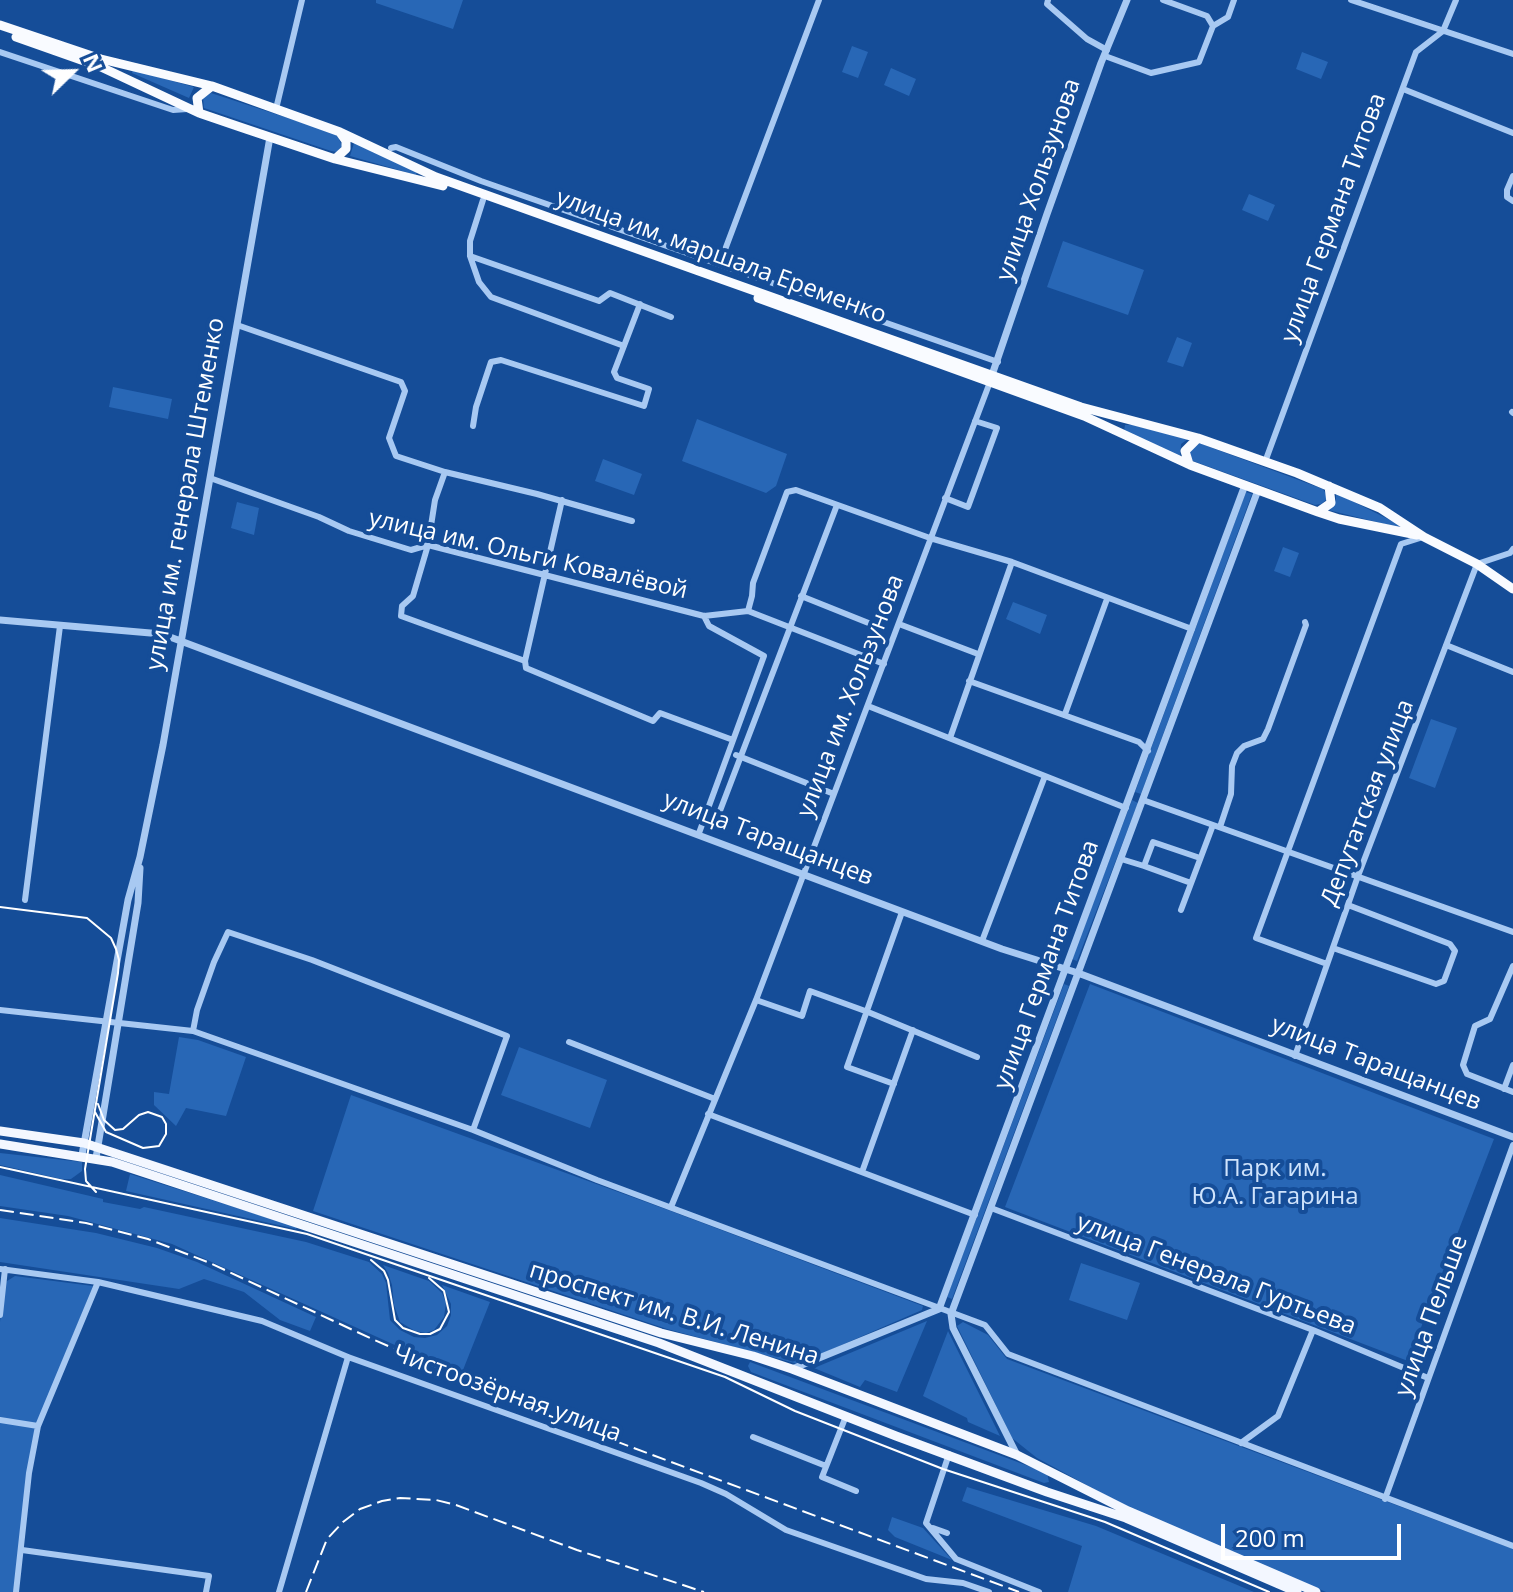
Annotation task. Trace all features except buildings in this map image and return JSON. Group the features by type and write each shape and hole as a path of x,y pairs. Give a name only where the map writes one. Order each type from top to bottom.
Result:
{"highway":[{"name":"улица им. маршала Еременко","path":"0,25 101,59 212,86 340,132 436,177 991,378 1084,416 1190,465 1339,519 1424,537"},
{"name":"улица им. маршала Еременко","path":"0,31 101,67 194,110 270,137 335,159 433,183 991,378 1081,407 1198,438 1265,462 1380,508 1424,537 1477,564 1513,589"},
{"path":"194,110 197,98 212,86"},
{"path":"335,159 346,149 346,141 340,132"},
{"path":"1190,465 1185,451 1198,438"},
{"path":"1318,512 1331,503 1329,486"}],"main road":[{"name":"проспект им. В.И. Ленина","path":"0,1131 84,1143 96,1152 659,1343 1047,1492 1126,1518 1297,1592"},
{"name":"проспект им. В.И. Ленина","path":"0,1144 82,1155 96,1152 661,1333 792,1369 1017,1455 1128,1511 1316,1592"},
{"path":"748,1379 743,1371 745,1361 753,1356"},
{"path":"1047,1492 1054,1489 1054,1472"}],"street":[{"path":"276,109 302,0"},
{"path":"721,279 722,265 819,0"},
{"name":"улица Хользунова","path":"991,378 1047,214 1127,0"},
{"path":"1163,0 1207,16 1213,26"},
{"path":"1045,1 1106,53 1151,73 1199,62 1213,26 1228,17 1234,0"},
{"path":"1351,0 1513,54"},
{"name":"улица Германа Титова","path":"1265,462 1416,52 1443,31 1456,0"},
{"path":"0,52 173,110 194,110"},
{"path":"1403,89 1513,133"},
{"name":"улица им. генерала Штеменко","path":"82,1155 131,885 140,857 163,745 270,137"},
{"path":"391,148 396,147 481,181 998,362"},
{"path":"1513,176 1507,190 1507,197 1513,201"},
{"path":"483,200 470,241 470,256 479,282 491,297 624,346"},
{"path":"470,256 599,301 610,293 671,317"},
{"path":"787,302 791,289"},
{"path":"473,426 491,362 501,360 644,406 649,389 615,375 640,304"},
{"path":"237,325 401,382 405,391 389,438 396,456 445,472 562,500 632,521"},
{"name":"улица им. Хользунова","path":"671,1207 756,1000 991,378"},
{"path":"945,498 968,507 997,428 975,421"},
{"path":"445,472 435,500 428,545 413,596 402,606 401,616 526,664 653,721 660,713 733,740"},
{"name":"улица им. Ольги Ковалёвой","path":"210,478 411,550 428,545 704,616 748,611 884,664"},
{"name":"улица Германа Титова","path":"939,1309 1245,485"},
{"name":"улица Германа Титова","path":"951,1314 1258,490"},
{"path":"748,611 753,583 787,492 804,492 930,538 1012,562 1192,629"},
{"path":"526,664 562,500"},
{"path":"707,812 718,816 837,505"},
{"path":"1327,964 1256,938 1401,544 1424,537"},
{"path":"1477,564 1510,553 1513,549"},
{"path":"950,738 1012,562"},
{"name":"Депутатская улица","path":"1295,1056 1358,876 1477,564"},
{"path":"801,596 876,626 865,656"},
{"path":"1065,714 1107,599"},
{"path":"699,833 764,656 709,626 704,616"},
{"name":"улица Таращанцев","path":"0,620 162,634 1513,1137"},
{"path":"1181,910 1200,858 1231,794 1232,766 1237,753 1244,746 1263,739 1305,622"},
{"path":"899,624 978,654"},
{"path":"25,900 60,626"},
{"path":"1446,645 1513,672"},
{"path":"969,681 1139,742 1148,751"},
{"path":"868,706 1126,808"},
{"path":"729,753 834,794"},
{"path":"982,941 1045,776"},
{"path":"1130,797 1513,932"},
{"path":"1144,866 1153,842 1200,858"},
{"name":"улица им. генерала Штеменко","path":"96,1152 138,903 140,857"},
{"path":"1121,859 1191,883"},
{"path":"1333,948 1436,984 1444,981 1455,951 1450,944 1348,905"},
{"path":"894,1084 847,1067 902,912"},
{"path":"193,1031 197,1010 228,932 312,960 507,1036 473,1130"},
{"path":"1513,966 1490,1019 1475,1026 1463,1065 1467,1074 1513,1092"},
{"path":"756,1000 802,1016 810,991 977,1057"},
{"path":"0,1010 193,1031 473,1130 985,1325 1008,1354 1513,1546"},
{"path":"862,1172 913,1030"},
{"path":"569,1042 715,1099"},
{"path":"1504,1089 1513,1065"},
{"path":"708,1114 975,1215"},
{"name":"улица Пельше","path":"1385,1499 1513,1145"},
{"name":"улица Генерала Гуртьева","path":"991,1208 1313,1330 1428,1378"},
{"path":"0,1315 2,1269"},
{"name":"Чистоозёрная улица","path":"2,1269 98,1282 262,1321 348,1357 701,1483 726,1494 786,1530 926,1579 963,1583 989,1592"},
{"path":"16,1592 29,1473 38,1426 98,1282"},
{"path":"792,1369 939,1309"},
{"path":"951,1314 953,1328 1017,1455"},
{"path":"1241,1443 1278,1416 1313,1330"},
{"path":"279,1592 348,1357"},
{"path":"846,1416 822,1477 856,1491"},
{"path":"0,1420 38,1426"},
{"path":"753,1437 826,1466"},
{"path":"949,1454 926,1523 956,1559 1039,1592"},
{"path":"929,1527 947,1533"},
{"path":"22,1550 209,1576 206,1592"}],"green space":[{"path":"376,0 463,0 453,29 376,3"},
{"path":"852,46 868,52 858,78 842,72"},
{"path":"1302,52 1328,62 1321,79 1296,69"},
{"path":"891,68 916,79 909,96 884,85"},
{"path":"133,70 194,87 189,98 132,73"},
{"path":"211,93 337,134 342,146 337,152 331,151 204,108 203,98"},
{"path":"354,143 417,171 416,175 350,156"},
{"path":"1249,194 1275,205 1268,221 1242,210"},
{"path":"1063,241 1144,270 1128,315 1047,287"},
{"path":"1177,337 1192,343 1183,367 1167,362"},
{"path":"113,387 172,399 168,419 109,407"},
{"path":"697,419 787,454 776,486 766,493 682,461"},
{"path":"1125,425 1188,439 1181,444 1180,457 1124,431"},
{"path":"1199,443 1323,489 1326,500 1315,505 1193,461 1189,451"},
{"path":"603,459 642,474 634,495 595,481"},
{"path":"1246,492 1252,494 1141,794 1135,792"},
{"path":"1336,493 1401,528 1328,510 1336,500"},
{"path":"237,502 259,508 254,535 231,528"},
{"path":"1283,547 1299,553 1290,577 1274,571"},
{"path":"1013,602 1047,615 1040,634 1006,619"},
{"path":"1431,719 1457,728 1435,788 1409,778"},
{"path":"1132,800 1138,803 1077,961 1072,959"},
{"path":"1064,984 1069,986 952,1299 947,1297"},
{"name":"Парк им. Ю.А. Гагарина","path":"1090,984 1494,1139 1408,1361 1005,1207"},
{"path":"179,1037 198,1040 246,1057 226,1116 186,1108 176,1126 154,1105 154,1092 169,1094"},
{"path":"519,1047 607,1080 590,1128 501,1095"},
{"path":"351,1095 923,1306 922,1310 798,1364 667,1329 313,1211"},
{"path":"0,1153 82,1162 82,1171 71,1179 61,1179 0,1165"},
{"path":"130,1174 297,1227 126,1191"},
{"path":"0,1175 103,1199 103,1202 140,1209 144,1207 306,1242 369,1262 382,1274 386,1283 390,1320 414,1337 437,1335 447,1326 451,1304 442,1285 490,1302 461,1375 172,1244 68,1216 0,1206"},
{"path":"0,1218 96,1233 157,1248 197,1262 316,1317 310,1331 280,1320 244,1292 204,1279 179,1289 0,1262"},
{"path":"1081,1263 1140,1283 1127,1320 1069,1300"},
{"path":"383,1265 429,1281 442,1293 446,1303 444,1317 434,1330 426,1333 415,1331 400,1322 392,1285"},
{"path":"15,1276 93,1286 36,1426 15,1592 0,1592 0,1322 4,1283"},
{"path":"927,1321 897,1392 865,1380 860,1387 814,1368"},
{"path":"963,1322 988,1335 1007,1359 1513,1549 1513,1592 1326,1592 1127,1507 1037,1458 1012,1438 957,1326"},
{"path":"948,1331 1000,1436 923,1396"},
{"path":"750,1362 1047,1473 1049,1482 1044,1483 751,1372"},
{"path":"967,1487 1096,1526 1254,1592 1068,1592 1082,1546 962,1501"},
{"path":"892,1517 923,1528 952,1560 895,1537 888,1530"}],"tram line":[{"path":"0,907 87,918 111,938 116,949 118,973 85,1169 86,1181 96,1192"},
{"path":"95,1112 106,1132 143,1148 159,1146 166,1134 162,1117 148,1112 139,1115 123,1129 115,1130 104,1120 98,1104"},
{"path":"0,1167 307,1234 725,1377 795,1411 943,1469 1105,1522 1269,1592"},
{"path":"371,1260 384,1271 388,1280 395,1320 403,1328 420,1334 430,1334 440,1329 449,1312 444,1291 429,1278"}],"railway":[{"path":"0,1210 86,1223 148,1239 210,1263 372,1339 559,1420 1019,1592"},
{"path":"306,1592 327,1539 343,1522 360,1509 400,1498 436,1500 456,1505 577,1550 704,1592"}]}
